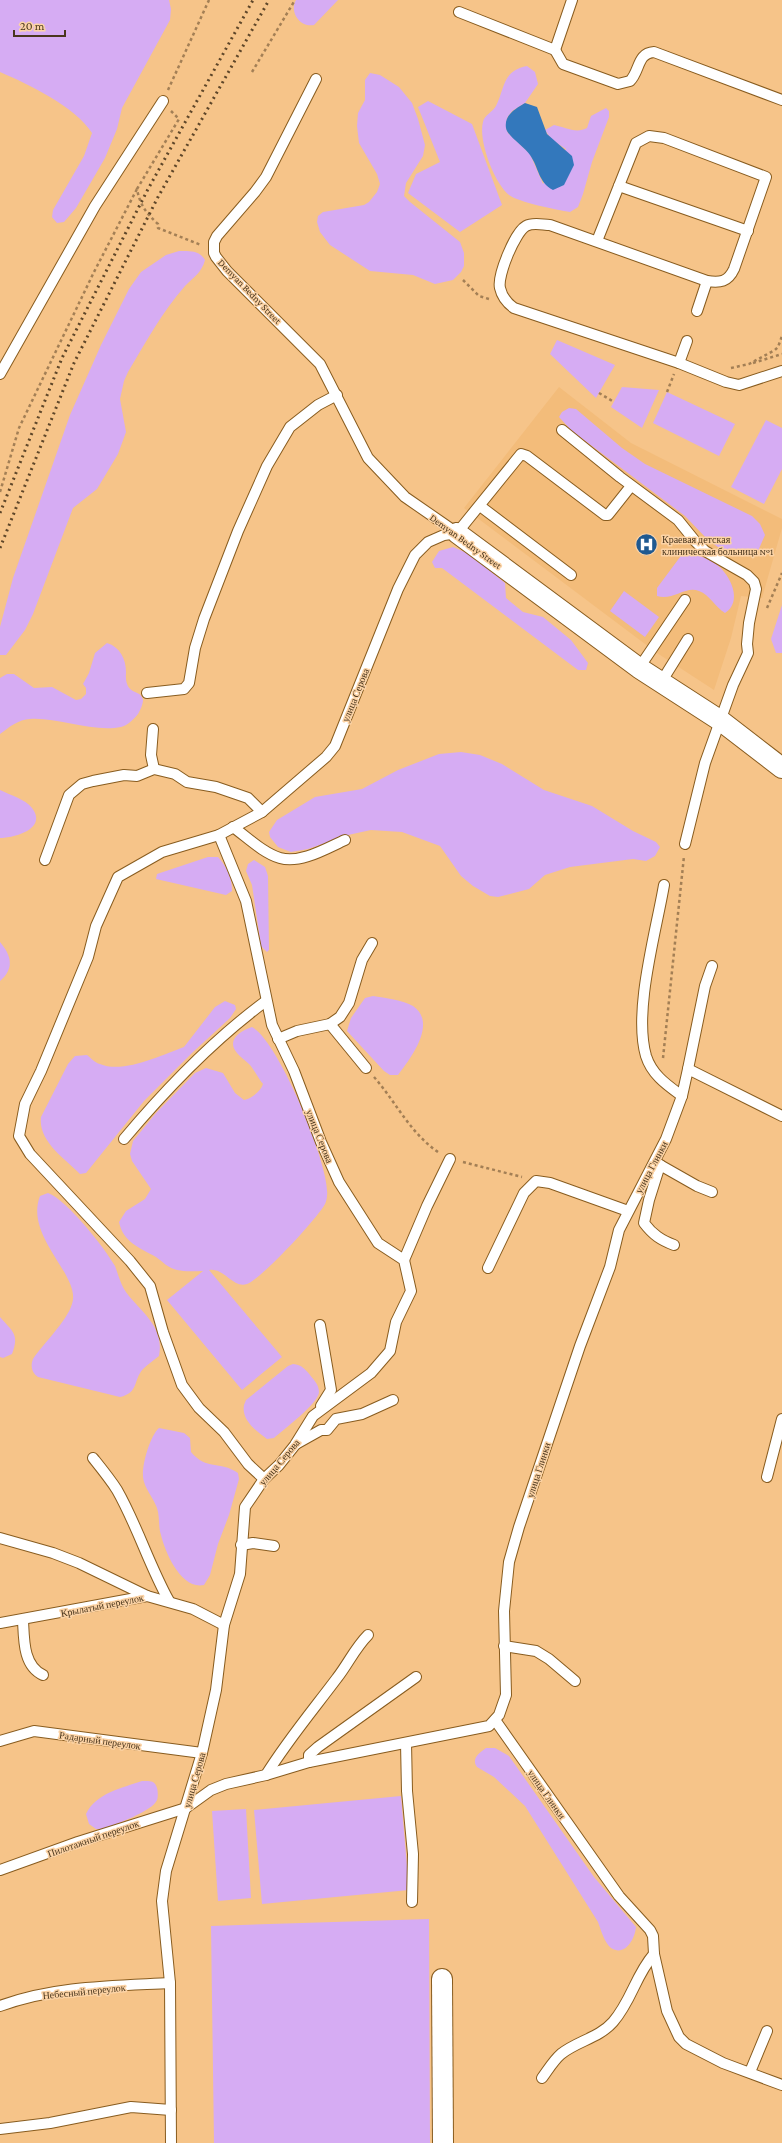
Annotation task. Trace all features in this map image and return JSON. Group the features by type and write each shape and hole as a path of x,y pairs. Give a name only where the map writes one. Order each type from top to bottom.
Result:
{"street":[{"name":"Demyan Bedny Street","path":"457,534 660,684 721,721 782,768"},
{"path":"442,1979 443,2143"}],"lane":[{"path":"555,50 572,0"},
{"path":"459,12 555,50 563,64 618,84 630,81 643,56 647,53 654,52 782,100"},
{"path":"214,251 214,242 217,236 255,192 270,170 316,79"},
{"path":"0,374 95,206 163,101"},
{"path":"597,241 636,143 649,136 664,138 766,177 748,232 729,278 723,282 707,281 597,241 550,226 527,225 517,234 500,278 502,295 514,308 679,363 726,382 739,385 782,371"},
{"path":"619,186 748,232"},
{"name":"Demyan Bedny Street","path":"214,251 227,271 315,358 337,395 368,458 405,497 457,534"},
{"path":"697,310 707,281"},
{"path":"679,363 687,341"},
{"path":"147,693 184,689 189,683 195,648 204,619 238,531 267,466 290,427 318,405 337,395"},
{"path":"562,430 631,486 678,520 705,551 747,575 754,582 756,598 749,623 747,644 748,653 733,685 705,763 685,844"},
{"path":"457,534 521,454 527,456 605,515 608,514 631,486"},
{"path":"480,506 571,576"},
{"name":"улица Серова","path":"264,1479 248,1464 224,1432 199,1408 182,1385 165,1338 150,1286 130,1261 30,1154 19,1136 25,1104 41,1072 88,958 96,926 118,877 162,852 219,835 233,828 262,812 313,770 334,746 398,589 415,555 428,542 444,535 457,534"},
{"path":"639,668 685,600"},
{"path":"660,684 688,639"},
{"path":"153,729 151,756 154,769"},
{"path":"45,860 69,795 82,784 124,775 137,776 154,769 175,774 187,782 216,787 248,798 262,812"},
{"path":"233,828 260,847 280,858 294,858 312,854 345,840"},
{"name":"улица Серова","path":"171,2143 170,1983 162,1901 166,1871 202,1753 216,1690 224,1625 240,1574 245,1507 264,1479 279,1465 295,1445 313,1416 370,1372 390,1350 396,1322 412,1291 404,1260 378,1243 339,1182 294,1071 272,1026 246,901 219,835"},
{"path":"664,885 642,1004 643,1034 646,1057 660,1081 682,1096"},
{"path":"278,1039 297,1030 330,1024 340,1017 349,1003 362,960 372,942"},
{"name":"улица Глинки","path":"712,966 705,986 682,1096 658,1164 628,1211 619,1230 610,1267 580,1346 519,1527 510,1562 504,1611 504,1646 507,1684 506,1695 495,1720 619,1896 650,1930 653,1936 654,1954 667,2011 679,2037 686,2044 722,2063 750,2072"},
{"path":"124,1139 150,1108 199,1057 266,1001"},
{"path":"330,1024 366,1068"},
{"path":"688,1069 782,1116"},
{"path":"404,1260 427,1206 450,1159"},
{"path":"674,1245 661,1240 651,1233 644,1223 658,1164 697,1186 712,1192"},
{"path":"488,1268 524,1193 536,1181 550,1183 628,1211"},
{"path":"313,1416 327,1398 331,1390 320,1326"},
{"path":"295,1445 321,1430 327,1430 336,1419 362,1414 393,1400"},
{"path":"767,1477 782,1419"},
{"path":"93,1458 116,1488 169,1601"},
{"path":"0,1538 73,1561 147,1596"},
{"path":"241,1545 253,1544 274,1546"},
{"name":"Крылатый переулок","path":"0,1624 147,1596 169,1601 183,1608 193,1609 224,1625"},
{"path":"23,1620 28,1662 34,1669 43,1675"},
{"path":"266,1775 282,1748 339,1676 359,1644 368,1635"},
{"path":"504,1646 536,1651 549,1659 575,1681"},
{"path":"309,1762 309,1755 318,1747 416,1677"},
{"name":"Пилотажный переулок","path":"0,1870 85,1839 186,1808 218,1787 309,1762 481,1728 489,1726 495,1720"},
{"name":"Радарный переулок","path":"0,1741 34,1732 202,1753"},
{"path":"406,1743 406,1791 413,1854 412,1902"},
{"path":"542,2078 562,2054 594,2037 612,2023 626,2006 642,1967 654,1954"},
{"name":"Небесный переулок","path":"0,2006 19,1999 61,1992 104,1987 170,1983"},
{"path":"767,2031 750,2072 782,2085"},
{"path":"0,2129 50,2123 132,2107 171,2110"}],"path":[{"path":"0,492 19,428 94,272 137,189 179,119 163,101 209,0"},
{"path":"252,72 295,0"},
{"path":"137,189 140,204 148,216 158,224 158,228 214,251"},
{"path":"464,280 479,296"},
{"path":"749,364 776,350 782,336"},
{"path":"729,368 749,364 782,354"},
{"path":"667,392 671,383"},
{"path":"599,393 614,402"},
{"path":"660,1081 685,844"},
{"path":"366,1068 384,1088 414,1130 430,1147 450,1159 536,1181"}],"shaded area":[{"path":"0,0 169,0 171,9 170,20 122,108 117,129 105,158 76,208 64,222 57,223 52,217 53,210 84,156 92,133 85,123 63,105 24,83 0,72"},
{"path":"296,0 338,0 314,25 309,25 300,22 297,18 294,9"},
{"path":"527,66 535,72 538,84 525,103 512,111 507,118 506,128 508,133 530,154 543,184 566,149 552,140 545,130 554,125 570,130 583,130 587,128 591,116 606,108 609,111 609,117 592,162 578,207 570,212 529,203 509,195 498,181 488,161 483,139 483,122 487,115 496,106 509,76 519,68"},
{"path":"370,73 380,75 399,87 412,103 425,145 423,156 406,183 404,196 460,242 464,253 464,266 461,272 453,280 435,284 413,275 370,271 330,245 320,232 317,222 318,216 323,212 364,205 369,202 377,192 380,184 377,174 359,143 357,126 358,113 365,100 365,80"},
{"path":"428,101 472,124 502,205 460,232 408,193 416,174 440,162 418,107"},
{"path":"179,251 190,251 200,254 205,260 204,264 169,306 128,372 124,381 120,399 126,432 118,454 97,489 73,508 33,614 25,630 6,655 0,655 0,627 13,578 70,415 101,345 129,289 141,272 166,255"},
{"path":"557,340 615,365 596,398 550,354"},
{"name":"Краевая детская клиническая больница №1","path":"559,387 631,443 782,519 782,528 762,598 741,596 731,638 714,690 657,653 464,508"},
{"path":"622,387 659,390 642,428 611,407"},
{"path":"667,392 735,424 719,456 653,423"},
{"path":"569,408 576,409 622,448 645,464 752,516 760,524 765,535 758,551 750,556 737,555 721,549 709,541 685,516 572,431 559,417 562,412"},
{"path":"766,420 782,428 782,469 764,504 731,487"},
{"path":"453,547 469,554 505,583 506,598 523,612 543,617 571,640 588,663 586,670 578,670 442,568 435,568 432,562 439,551"},
{"path":"687,551 716,564 730,581 734,596 730,608 725,613 706,595 699,591 689,590 674,595 663,597 657,596 657,588 683,553"},
{"path":"624,591 659,617 645,637 610,611"},
{"path":"782,605 782,653 776,653 771,639"},
{"path":"107,643 115,647 123,658 126,667 126,680 130,689 142,696 143,700 139,713 130,722 121,727 99,728 52,720 26,719 18,722 0,734 0,678 7,674 14,674 34,688 52,687 76,700 81,699 86,694 86,688 83,684 89,673 95,653"},
{"path":"461,752 480,755 502,764 544,790 592,806 633,831 656,842 660,847 655,856 646,861 633,859 570,867 545,875 529,889 498,897 490,896 473,886 461,876 440,846 402,832 371,830 348,835 308,849 291,852 278,847 270,837 269,832 277,820 315,797 362,789 398,770 439,754"},
{"path":"0,790 21,800 32,808 36,815 36,822 33,827 20,834 0,838"},
{"path":"208,857 218,857 228,873 232,891 226,895 156,879 157,874"},
{"path":"254,860 265,867 268,876 269,950 267,952 261,946 252,885 246,871 248,864"},
{"path":"0,942 7,952 10,962 8,971 0,981"},
{"path":"373,996 388,998 413,1006 420,1013 423,1022 422,1031 415,1051 398,1075 390,1075 384,1071 347,1031 351,1018 365,998"},
{"path":"225,1001 235,1005 236,1009 230,1018 193,1052 144,1101 86,1173 80,1174 53,1148 44,1134 41,1126 41,1117 68,1064 75,1056 87,1055 96,1063 120,1067 154,1059 184,1047 215,1007"},
{"path":"252,1027 263,1037 275,1055 301,1106 321,1159 326,1181 327,1196 325,1204 320,1212 288,1248 254,1280 247,1284 237,1284 224,1274 214,1270 209,1270 282,1357 242,1390 167,1300 203,1271 180,1271 168,1266 156,1257 133,1244 124,1235 119,1222 126,1211 145,1199 151,1189 132,1161 130,1154 133,1141 156,1113 195,1073 206,1068 223,1073 235,1093 244,1100 258,1092 263,1084 251,1066 237,1053 233,1044 234,1040 239,1034"},
{"path":"48,1193 56,1197 75,1214 94,1236 115,1266 124,1289 149,1319 158,1335 160,1345 159,1356 143,1369 133,1389 126,1395 120,1397 38,1377 32,1370 33,1359 69,1311 72,1304 73,1293 69,1281 46,1241 40,1226 37,1211 40,1196"},
{"path":"0,1317 14,1333 15,1337 12,1354 3,1358 0,1357"},
{"path":"293,1364 299,1365 306,1371 315,1381 319,1392 313,1403 292,1423 274,1438 267,1439 250,1425 245,1416 244,1405 246,1400 288,1366"},
{"path":"159,1428 184,1433 190,1438 191,1452 197,1458 208,1464 225,1467 238,1473 239,1479 229,1515 218,1544 210,1575 204,1585 196,1585 188,1582 181,1576 170,1560 160,1532 157,1508 144,1481 143,1471 147,1451"},
{"path":"486,1748 495,1748 509,1756 594,1877 636,1927 634,1937 625,1948 616,1950 611,1948 606,1943 598,1922 525,1806 494,1777 477,1767 475,1764 475,1759 478,1754"},
{"path":"142,1781 155,1784 158,1791 157,1800 148,1809 133,1817 103,1829 96,1829 89,1824 86,1814 96,1801 110,1792"},
{"path":"401,1796 409,1890 262,1904 254,1810"},
{"path":"246,1809 251,1898 218,1901 212,1811"},
{"path":"429,1919 430,2143 214,2143 211,1926"}],"water":[{"path":"525,103 537,107 547,134 572,156 574,165 564,185 553,190 544,183 530,155 509,134 506,128 508,116"}],"railway":[{"path":"0,513 62,358 147,191 253,0"},
{"path":"0,548 74,363 158,197 269,0"}],"place":[{"name":"Краевая детская клиническая больница №1","path":"646,545"}]}
